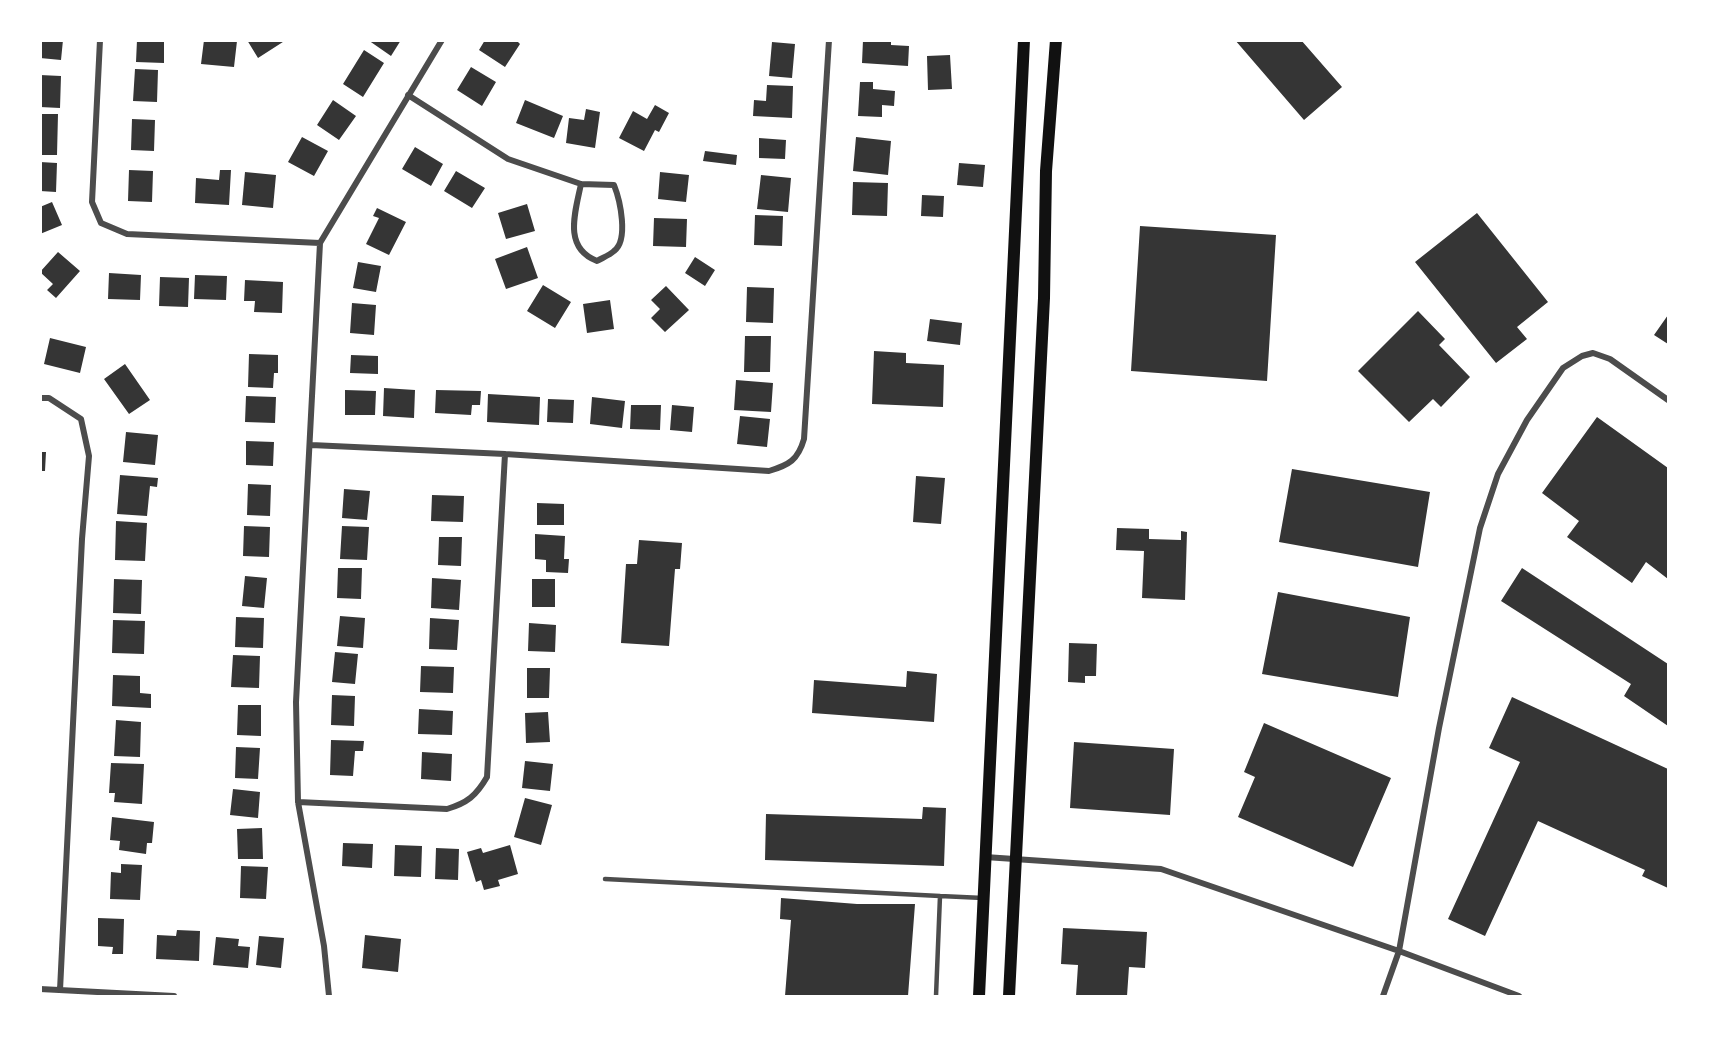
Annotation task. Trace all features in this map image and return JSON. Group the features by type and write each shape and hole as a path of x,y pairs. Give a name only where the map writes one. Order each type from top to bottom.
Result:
{"main road":[{"path":"979,996 1024,40"},
{"path":"1009,996 1018,861 1044,298 1046,171 1056,40"}],"street":[{"path":"100,40 92,202 101,223 127,234 320,243"},
{"path":"329,996 330,978 298,802 296,702 320,243 442,40"},
{"path":"311,446 505,454 769,471 789,465 800,453 804,439 829,40"},
{"path":"408,95 508,159 581,184 614,185 620,198 622,221 619,245 615,251 597,261 584,256 575,242 575,215 581,184"},
{"path":"1383,996 1400,951 1438,728 1480,528 1498,474 1527,420 1563,368 1582,356 1593,353 1610,359 1668,400"},
{"path":"40,398 49,398 81,419 89,456 82,539 60,990"},
{"path":"298,802 447,809 466,803 479,790 487,777 505,454"},
{"path":"985,857 1161,869 1400,951 1519,996"},
{"path":"40,989 174,996"}],"lane":[{"path":"605,879 983,898"},
{"path":"936,996 940,896"}],"building":[{"path":"40,40 63,40 61,60 40,58"},
{"path":"137,40 164,40 164,63 136,62"},
{"path":"204,40 237,41 234,67 201,64"},
{"path":"247,40 286,40 258,58"},
{"path":"368,40 401,40 391,56"},
{"path":"485,40 516,40 520,44 505,67 479,50"},
{"path":"863,40 891,40 891,45 909,46 908,66 862,63"},
{"path":"1235,40 1301,40 1342,87 1304,120"},
{"path":"772,42 795,44 792,78 769,76"},
{"path":"364,50 384,63 363,97 343,84"},
{"path":"950,55 952,89 928,90 927,56"},
{"path":"471,67 496,82 482,106 457,90"},
{"path":"135,69 158,70 157,102 133,101"},
{"path":"40,75 61,76 60,108 40,107"},
{"path":"860,82 873,82 873,89 895,91 894,106 882,105 882,117 858,116"},
{"path":"767,85 793,86 792,118 753,116 754,100 766,101"},
{"path":"333,100 356,116 339,140 317,125"},
{"path":"525,100 563,116 554,138 516,123"},
{"path":"655,105 669,113 659,132 655,130 644,151 619,138 633,111 647,119"},
{"path":"586,109 600,112 595,148 566,143 569,118 584,120"},
{"path":"40,114 58,114 57,155 40,155"},
{"path":"132,119 155,120 154,151 131,150"},
{"path":"302,137 328,151 314,176 288,162"},
{"path":"856,137 891,141 888,175 853,171"},
{"path":"759,138 786,140 785,159 759,158"},
{"path":"415,147 443,164 431,186 402,169"},
{"path":"705,151 737,155 736,165 703,161"},
{"path":"40,162 57,163 56,192 40,191"},
{"path":"959,163 985,165 983,187 957,185"},
{"path":"129,170 153,171 152,202 128,201"},
{"path":"220,170 231,170 229,205 195,203 196,178 219,180"},
{"path":"456,171 485,188 472,208 444,191"},
{"path":"245,172 276,175 273,208 242,205"},
{"path":"660,172 689,175 686,202 658,199"},
{"path":"761,175 791,178 788,212 757,209"},
{"path":"853,182 888,183 887,216 852,215"},
{"path":"922,195 944,196 943,217 921,216"},
{"path":"52,202 62,225 40,234 40,207"},
{"path":"527,204 535,231 506,239 498,213"},
{"path":"377,208 406,222 389,255 366,244 379,218 373,216"},
{"path":"1477,213 1548,302 1517,327 1527,339 1496,363 1415,262"},
{"path":"755,215 783,216 782,246 754,245"},
{"path":"654,218 687,219 686,247 653,246"},
{"path":"1140,226 1276,235 1267,381 1131,371"},
{"path":"527,247 538,278 506,289 495,259"},
{"path":"58,252 80,271 56,298 47,290 53,284 40,272"},
{"path":"695,257 715,270 705,286 685,273"},
{"path":"358,262 381,266 376,292 353,288"},
{"path":"109,273 141,275 140,300 108,299"},
{"path":"195,275 227,276 226,300 194,299"},
{"path":"160,277 189,278 188,307 159,306"},
{"path":"245,280 283,282 282,313 254,312 255,301 244,301"},
{"path":"543,285 571,302 555,328 527,311"},
{"path":"666,286 689,310 665,332 651,318 660,309 651,300"},
{"path":"747,287 774,288 773,323 746,322"},
{"path":"610,300 614,329 587,333 583,304"},
{"path":"352,303 376,305 374,335 350,333"},
{"path":"1418,311 1445,339 1439,345 1470,377 1441,407 1433,399 1409,422 1358,371"},
{"path":"1668,315 1668,344 1654,335"},
{"path":"930,319 962,323 960,345 927,341"},
{"path":"745,336 771,336 770,372 744,372"},
{"path":"50,338 86,347 80,373 44,364"},
{"path":"874,351 906,353 906,363 944,365 943,407 872,404"},
{"path":"249,354 278,355 278,373 274,373 273,388 248,387"},
{"path":"351,355 378,356 378,374 350,373"},
{"path":"125,364 150,400 129,414 104,379"},
{"path":"736,380 773,383 771,412 734,410"},
{"path":"384,388 415,390 414,418 383,416"},
{"path":"345,390 376,391 375,415 345,415"},
{"path":"436,390 481,391 480,405 472,405 471,415 435,413"},
{"path":"488,394 540,397 539,425 487,422"},
{"path":"246,396 276,397 275,423 245,422"},
{"path":"592,397 625,401 622,428 590,424"},
{"path":"548,399 574,400 573,423 547,422"},
{"path":"631,405 661,405 660,430 630,429"},
{"path":"672,405 694,407 692,432 670,430"},
{"path":"740,416 770,419 767,447 737,444"},
{"path":"1597,417 1668,468 1668,579 1646,562 1632,583 1567,537 1579,521 1542,493"},
{"path":"126,432 158,435 155,465 123,462"},
{"path":"246,441 274,442 273,466 246,465"},
{"path":"40,452 46,452 45,471 40,471"},
{"path":"1292,469 1430,492 1418,567 1279,542"},
{"path":"120,475 158,478 157,487 150,486 147,516 117,514"},
{"path":"916,476 945,478 941,524 913,522"},
{"path":"248,484 271,485 270,516 247,515"},
{"path":"344,489 370,491 367,520 342,518"},
{"path":"432,495 464,496 463,522 431,521"},
{"path":"537,503 564,504 564,525 537,525"},
{"path":"116,521 147,523 145,561 115,560"},
{"path":"244,526 270,527 269,557 243,556"},
{"path":"342,526 369,527 367,560 340,559"},
{"path":"1117,528 1149,529 1149,539 1181,540 1181,531 1187,532 1185,600 1142,598 1144,551 1116,550"},
{"path":"535,534 565,536 564,559 569,559 568,573 546,572 546,560 535,559"},
{"path":"439,537 462,537 461,566 438,565"},
{"path":"639,540 682,543 680,569 675,569 669,646 621,643 626,564 637,564"},
{"path":"338,568 362,568 361,599 337,598"},
{"path":"1522,568 1668,664 1668,726 1624,696 1631,684 1501,601"},
{"path":"245,576 267,578 264,608 242,606"},
{"path":"432,578 461,580 459,610 431,608"},
{"path":"114,579 142,580 141,614 113,613"},
{"path":"532,579 555,579 555,607 532,607"},
{"path":"1278,592 1410,617 1398,697 1262,674"},
{"path":"340,616 365,618 363,648 337,646"},
{"path":"236,617 264,618 263,648 235,647"},
{"path":"430,618 459,620 457,650 429,649"},
{"path":"113,620 145,621 144,654 112,653"},
{"path":"529,623 556,625 555,652 528,651"},
{"path":"1069,643 1097,644 1096,676 1085,676 1085,683 1068,682"},
{"path":"335,652 358,654 355,684 332,682"},
{"path":"233,655 260,656 259,688 231,687"},
{"path":"421,666 454,667 453,693 420,692"},
{"path":"527,668 550,668 549,698 527,698"},
{"path":"907,671 937,674 934,722 812,713 814,680 906,687"},
{"path":"113,675 140,676 140,693 151,694 151,708 112,706"},
{"path":"332,695 355,696 354,726 331,725"},
{"path":"1512,697 1668,769 1668,888 1642,876 1645,870 1538,821 1485,936 1448,919 1520,762 1489,748"},
{"path":"238,705 261,705 261,736 237,735"},
{"path":"419,709 453,711 452,735 418,734"},
{"path":"548,712 550,742 526,743 525,713"},
{"path":"116,720 141,722 140,757 114,756"},
{"path":"1264,723 1391,778 1353,867 1238,817 1255,777 1244,772"},
{"path":"331,740 364,741 363,751 355,751 353,776 330,775"},
{"path":"1074,742 1174,749 1170,815 1070,808"},
{"path":"236,747 260,748 258,779 235,778"},
{"path":"422,752 452,754 451,781 421,779"},
{"path":"525,761 553,764 550,791 522,788"},
{"path":"111,763 144,764 142,804 114,802 115,793 109,793"},
{"path":"233,789 260,792 258,818 230,815"},
{"path":"525,798 552,805 541,845 514,837"},
{"path":"923,807 946,808 944,866 765,860 766,814 922,819"},
{"path":"112,817 154,822 152,843 147,843 146,854 119,850 120,841 110,840"},
{"path":"262,828 263,859 238,859 237,829"},
{"path":"343,843 373,844 372,868 342,866"},
{"path":"395,845 422,846 421,877 394,876"},
{"path":"510,845 518,874 498,880 500,886 484,890 481,880 476,882 467,852 481,848 483,853"},
{"path":"436,848 459,849 458,880 435,879"},
{"path":"121,864 142,865 140,900 110,899 111,872 121,873"},
{"path":"241,866 268,867 266,899 240,898"},
{"path":"781,898 857,904 915,904 908,996 785,996 791,920 780,919"},
{"path":"98,918 124,919 123,954 112,954 113,947 98,946"},
{"path":"1063,928 1147,932 1145,968 1129,967 1127,996 1076,996 1078,965 1061,964"},
{"path":"177,930 200,931 199,961 156,959 157,935 176,936"},
{"path":"365,935 401,939 398,972 362,968"},
{"path":"259,936 284,938 281,968 256,965"},
{"path":"216,937 239,939 238,946 250,947 248,968 213,965"}]}
